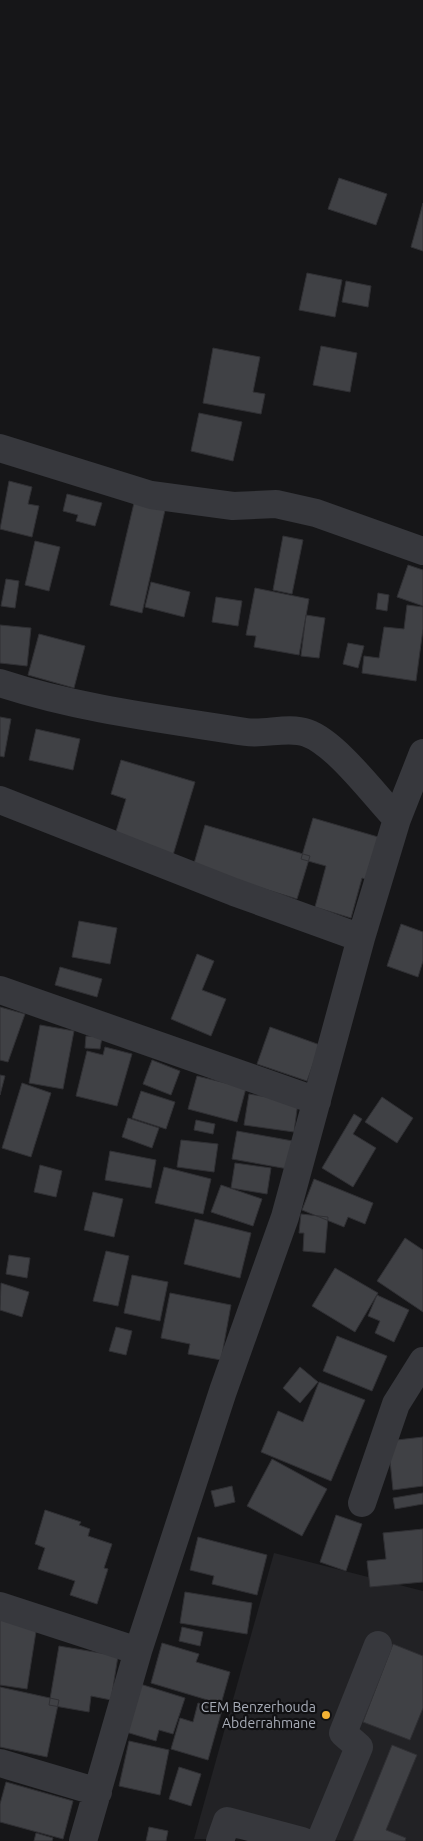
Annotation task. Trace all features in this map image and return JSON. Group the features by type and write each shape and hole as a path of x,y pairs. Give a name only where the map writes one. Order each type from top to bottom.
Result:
{"street":[{"path":"0,448 151,495 233,506 276,504 316,514 423,551"},
{"path":"0,683 23,690 147,716 257,733 288,730 307,732 330,747 397,819"},
{"path":"83,1841 138,1650 223,1391 285,1217 361,938 397,819 423,754"},
{"path":"0,800 234,892 361,938"},
{"path":"0,990 316,1101"},
{"path":"362,1503 396,1404 423,1361"},
{"path":"0,1606 138,1650"},
{"path":"320,1841 359,1747 343,1733 378,1645"},
{"path":"0,1763 98,1792"},
{"path":"220,1841 227,1821 302,1841"}],"shaded area":[{"name":"CEM Benzerhouda Abderrahmane","path":"274,1553 423,1591 423,1841 194,1839"}],"building":[{"path":"339,178 387,194 376,225 328,209"},
{"path":"423,203 423,251 411,247"},
{"path":"307,273 342,280 335,317 299,310"},
{"path":"346,281 371,286 368,307 342,302"},
{"path":"321,346 357,353 350,392 313,385"},
{"path":"213,348 260,357 253,392 265,394 261,414 203,403"},
{"path":"199,413 242,422 233,461 191,451"},
{"path":"9,481 32,487 28,504 39,506 32,537 0,529"},
{"path":"67,494 102,503 95,526 76,521 78,515 63,511"},
{"path":"134,503 165,510 142,613 110,605"},
{"path":"283,536 303,540 292,594 273,590"},
{"path":"35,541 60,547 49,591 25,585"},
{"path":"408,565 423,570 423,606 397,597"},
{"path":"6,579 19,581 15,608 1,606"},
{"path":"151,582 190,592 184,617 145,607"},
{"path":"255,588 309,599 299,655 254,647 256,636 246,635"},
{"path":"378,593 389,595 387,611 376,609"},
{"path":"216,597 242,601 238,626 212,622"},
{"path":"407,605 423,607 423,629 416,681 362,673 364,656 379,658 384,627 404,629"},
{"path":"306,615 325,618 319,658 301,656"},
{"path":"0,625 31,628 27,666 0,663"},
{"path":"39,634 85,646 74,688 28,675"},
{"path":"348,643 364,646 358,668 343,664"},
{"path":"0,717 11,719 4,757 0,756"},
{"path":"36,729 80,739 73,770 29,760"},
{"path":"121,760 195,782 173,855 114,838 126,799 111,794"},
{"path":"313,818 385,839 373,882 362,878 351,918 315,907 326,866 301,859"},
{"path":"205,825 310,856 297,899 193,867"},
{"path":"79,921 117,928 110,964 72,957"},
{"path":"401,924 423,932 423,961 418,977 387,966"},
{"path":"197,954 214,961 202,990 226,999 211,1036 171,1019"},
{"path":"60,967 102,979 97,997 55,985"},
{"path":"0,1007 25,1014 8,1062 0,1060"},
{"path":"40,1025 74,1031 63,1089 29,1083"},
{"path":"270,1027 320,1045 307,1081 257,1064"},
{"path":"86,1036 102,1037 100,1049 85,1048"},
{"path":"105,1047 132,1054 117,1106 76,1096 87,1051 103,1055"},
{"path":"152,1060 180,1071 171,1095 143,1084"},
{"path":"0,1075 5,1076 0,1095"},
{"path":"197,1076 246,1088 237,1122 188,1109"},
{"path":"22,1083 51,1093 31,1157 2,1148"},
{"path":"141,1091 175,1102 166,1129 132,1118"},
{"path":"249,1094 298,1102 294,1132 244,1125"},
{"path":"382,1097 413,1118 397,1143 365,1122"},
{"path":"354,1114 362,1119 353,1134 376,1148 353,1187 322,1168"},
{"path":"128,1118 159,1128 152,1148 122,1137"},
{"path":"196,1120 215,1124 213,1134 194,1130"},
{"path":"237,1131 293,1141 288,1169 232,1159"},
{"path":"181,1140 218,1144 214,1172 177,1167"},
{"path":"110,1151 156,1160 151,1188 105,1180"},
{"path":"235,1163 271,1168 267,1194 231,1188"},
{"path":"40,1165 62,1171 56,1197 34,1192"},
{"path":"164,1167 211,1179 203,1214 155,1203"},
{"path":"314,1179 373,1203 365,1224 348,1217 344,1227 302,1210"},
{"path":"221,1185 262,1199 253,1226 211,1212"},
{"path":"93,1192 123,1199 114,1237 84,1230"},
{"path":"301,1214 328,1217 325,1253 303,1251 304,1233 299,1233"},
{"path":"195,1219 251,1233 240,1278 184,1264"},
{"path":"405,1238 423,1250 423,1312 377,1281"},
{"path":"106,1251 129,1256 118,1306 93,1301"},
{"path":"9,1255 30,1258 27,1278 6,1274"},
{"path":"335,1268 378,1293 355,1332 312,1306"},
{"path":"132,1275 168,1282 160,1321 124,1313"},
{"path":"1,1283 29,1292 22,1317 0,1310"},
{"path":"170,1293 231,1305 221,1360 188,1354 190,1344 161,1338"},
{"path":"377,1295 409,1310 394,1342 375,1333 380,1321 368,1316"},
{"path":"116,1327 132,1331 126,1355 109,1351"},
{"path":"337,1336 387,1356 372,1391 323,1371"},
{"path":"300,1367 318,1382 300,1403 283,1388"},
{"path":"319,1382 365,1400 331,1481 261,1452 278,1411 303,1422"},
{"path":"423,1437 423,1486 393,1490 388,1441"},
{"path":"272,1459 327,1489 302,1536 247,1506"},
{"path":"232,1486 235,1502 215,1507 211,1491"},
{"path":"423,1493 423,1504 395,1509 393,1498"},
{"path":"45,1510 81,1522 79,1525 90,1529 88,1536 112,1544 104,1568 108,1569 97,1604 70,1595 75,1581 38,1569 45,1548 35,1544"},
{"path":"336,1515 362,1524 346,1571 320,1562"},
{"path":"423,1529 423,1582 370,1587 367,1561 386,1559 383,1533"},
{"path":"198,1537 267,1555 257,1595 212,1584 214,1576 190,1570"},
{"path":"185,1592 252,1603 247,1634 180,1623"},
{"path":"0,1619 37,1625 27,1689 0,1685"},
{"path":"182,1627 203,1632 200,1646 179,1641"},
{"path":"162,1643 199,1654 196,1662 230,1672 221,1704 151,1683"},
{"path":"393,1644 423,1656 423,1708 410,1740 363,1722"},
{"path":"59,1646 118,1656 111,1700 91,1696 89,1712 49,1705"},
{"path":"140,1684 185,1698 173,1734 159,1730 156,1741 126,1732"},
{"path":"0,1687 59,1700 47,1757 0,1747"},
{"path":"198,1703 222,1710 208,1760 171,1749 180,1718 193,1722"},
{"path":"129,1741 169,1750 160,1795 119,1786"},
{"path":"392,1745 417,1755 386,1830 406,1838 405,1841 353,1841"},
{"path":"179,1767 201,1774 191,1806 169,1799"},
{"path":"6,1782 73,1801 63,1839 0,1822 0,1804"},
{"path":"149,1827 168,1831 166,1841 146,1841"},
{"path":"36,1833 53,1838 52,1841 34,1841"}],"place":[{"name":"CEM Benzerhouda Abderrahmane","path":"326,1715"}]}
